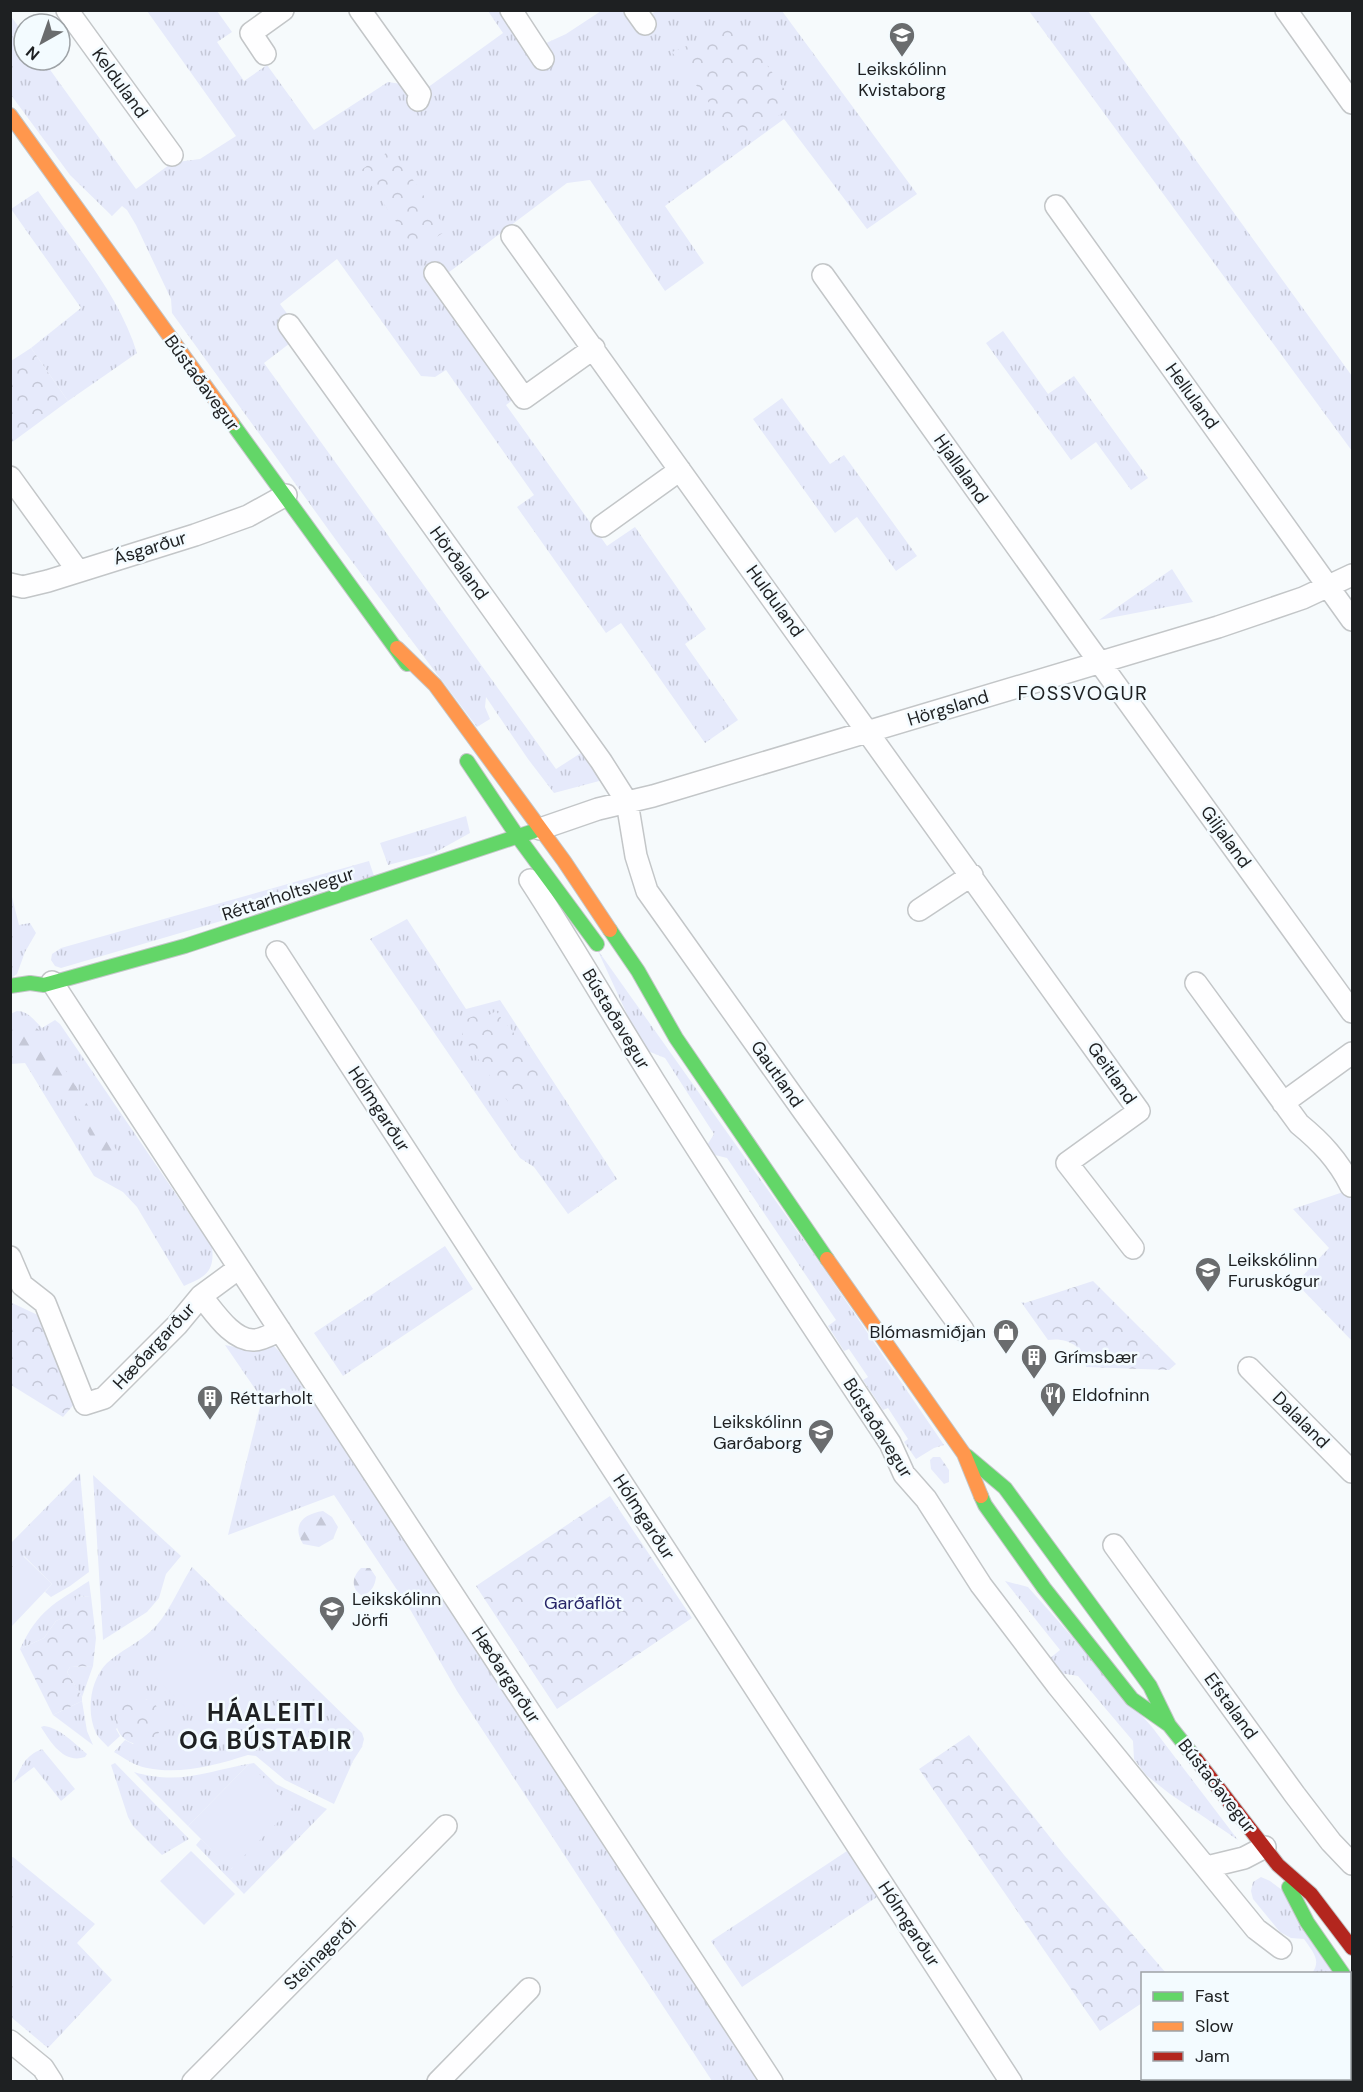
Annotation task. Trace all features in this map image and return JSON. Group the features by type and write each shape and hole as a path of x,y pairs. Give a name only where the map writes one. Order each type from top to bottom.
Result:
{"main road":[{"name":"Bústaðavegur","path":"10,115 17,141 102,241 156,320 398,648 425,695"},
{"name":"Bústaðavegur","path":"398,648 435,685 564,861 638,971 676,1038 772,1181 964,1454 985,1505 1044,1588 1132,1699 1169,1725"},
{"name":"Bústaðavegur","path":"461,751 518,837 572,926 606,956"},
{"name":"Réttarholtsvegur","path":"14,993 34,993 48,983 185,946 540,829"},
{"name":"Bústaðavegur","path":"633,992 676,1038"},
{"name":"Bústaðavegur","path":"964,1454 1005,1488 1150,1686 1169,1725 1278,1865 1307,1922 1342,1972"},
{"name":"Bústaðavegur","path":"1278,1865 1311,1894 1353,1948"}],"street":[{"name":"Kelduland","path":"67,10 172,155"},
{"path":"265,54 251,33 283,10"},
{"path":"360,10 420,94 418,100"},
{"path":"511,10 543,60"},
{"path":"1286,10 1353,103"},
{"name":"Helluland","path":"1056,206 1353,620"},
{"name":"Hulduland","path":"513,236 869,731"},
{"path":"435,273 524,398 594,348"},
{"name":"Hjallaland","path":"823,275 1099,662"},
{"name":"Hörðaland","path":"289,326 601,761 627,802"},
{"path":"602,526 680,470"},
{"path":"10,477 78,571"},
{"name":"Ásgarður","path":"10,584 23,587 78,571 248,516 286,495"},
{"name":"Hörgsland","path":"540,829 598,809 1218,627 1304,598 1353,575"},
{"name":"Giljaland","path":"1099,662 1353,1012"},
{"name":"Geitland","path":"869,731 1139,1111 1067,1163 1133,1248"},
{"name":"Gautland","path":"627,802 636,856 647,891 963,1330"},
{"path":"919,910 972,875"},
{"name":"Bústaðavegur","path":"530,880 572,926 632,1045 752,1237 890,1443 904,1474 926,1499 981,1585 1057,1685 1256,1929 1281,1948"},
{"path":"572,926 588,915 595,915 604,920"},
{"name":"Hólmgarður","path":"277,952 1011,2082"},
{"name":"Hæðargarður","path":"48,983 280,1330 772,2082"},
{"path":"1196,983 1299,1124 1316,1138 1341,1167 1351,1186"},
{"path":"1283,1103 1353,1053"},
{"name":"Hæðargarður","path":"10,1257 22,1285 45,1303 85,1404 104,1398 177,1325 201,1296 239,1268"},
{"path":"201,1296 229,1328 245,1338 258,1339 280,1330"},
{"name":"Dalaland","path":"1250,1368 1353,1472"},
{"name":"Efstaland","path":"1114,1545 1295,1795 1331,1842 1353,1864"},
{"name":"Steinagerði","path":"193,2082 446,1826"},
{"name":"Bústaðavegur","path":"1207,1867 1244,1858 1265,1847"},
{"path":"438,2082 529,1989"},
{"path":"10,2041 43,2068 52,2082"}],"green space":[{"path":"147,11 217,11 232,32 217,42 244,81 267,65 314,130 388,82 427,88 503,33 488,11 516,11 542,45 566,34 601,11 624,11 632,23 657,11 782,11 917,194 867,229 784,119 665,206 704,263 665,291 590,180 567,183 444,276 526,390 506,405 607,546 635,527 706,629 685,644 738,720 705,743 621,623 606,633 517,507 534,495 446,370 435,377 421,376 337,259 280,304 302,334 264,363 556,769 584,751 603,780 554,793 486,697 485,707 490,719 477,727 341,547 172,313 171,299 127,210 122,206 112,216 70,175 11,95 10,15 12,18 12,72 52,72 136,189 169,165 200,159 236,136"},
{"path":"1029,11 1088,11 1352,376 1352,451"},
{"path":"738,25 795,104 739,144 672,52"},
{"path":"392,149 447,230 416,251 361,170"},
{"path":"38,191 107,289 129,331 137,353 68,401 31,348 81,308 11,209"},
{"path":"1003,331 1048,394 1074,376 1148,478 1131,490 1096,442 1071,460 986,343"},
{"path":"31,348 68,401 11,443 11,361"},
{"path":"782,398 830,464 844,455 917,556 896,571 857,517 835,533 753,419"},
{"path":"1172,569 1193,602 1099,620"},
{"path":"466,816 470,833 434,853 388,865 380,843"},
{"path":"369,861 374,876 61,968 55,966 51,960 52,954 61,948"},
{"path":"10,889 19,925 30,923 36,933 25,952 17,974 10,979"},
{"path":"407,919 466,1009 500,1000 617,1179 568,1214 534,1167 520,1158 370,939"},
{"path":"597,949 824,1269 944,1445 916,1459 904,1442 908,1439 888,1408 883,1410 863,1380 868,1377 849,1349 844,1351 828,1326 836,1320 727,1158 711,1154 706,1147 714,1134 665,1058 643,1049"},
{"path":"17,1011 28,1014 42,1028 55,1020 60,1024 212,1247 210,1268 198,1280 184,1286 137,1207 123,1192 94,1176 25,1063 11,1064 10,1014"},
{"path":"496,1011 509,1026 546,1081 509,1103 462,1036 464,1020 479,1014 484,1018"},
{"path":"11,1017 27,1021 41,1032 117,1151 118,1159 113,1163 101,1158 86,1128 63,1097 38,1073 36,1060 29,1047 21,1046 11,1054"},
{"path":"1352,1189 1352,1341 1296,1283 1329,1248 1293,1209"},
{"path":"445,1246 473,1289 343,1376 314,1333"},
{"path":"1093,1281 1176,1364 1169,1370 1086,1367 1079,1348 1062,1340 1048,1340 1021,1302 1025,1303"},
{"path":"10,1302 42,1317 76,1402 63,1417 11,1385"},
{"path":"225,1345 251,1350 274,1346 279,1351 765,2081 712,2081 457,1691 411,1611 334,1495 228,1535 262,1399"},
{"path":"933,1457 940,1457 949,1470 949,1482 944,1484 931,1469 930,1460"},
{"path":"80,1473 89,1572 51,1597 45,1592 52,1584 24,1556 11,1569 11,1543"},
{"path":"93,1475 181,1556 166,1574 159,1598 147,1612 103,1640"},
{"name":"Garðaflöt","path":"610,1496 692,1618 557,1709 476,1586"},
{"path":"323,1511 332,1517 338,1527 333,1539 319,1547 303,1544 298,1531 301,1521 305,1517"},
{"path":"23,1556 52,1584 11,1627 11,1569"},
{"path":"192,1567 362,1733 364,1739 362,1747 353,1761 334,1804 285,1780 256,1756 248,1755 185,1770 160,1770 138,1766 130,1762 114,1752 125,1740 133,1744 157,1707 146,1699 116,1729 120,1736 108,1747 97,1735 91,1716 91,1696 101,1670 112,1658 141,1639 158,1624"},
{"path":"361,1568 370,1568 376,1577 372,1588 363,1596 354,1586 354,1579"},
{"path":"89,1581 91,1596 76,1597 76,1612 56,1621 44,1638 20,1649 34,1625 48,1609"},
{"path":"1005,1581 1028,1587 1152,1727 1238,1840 1146,1775 1134,1759 1133,1741 1078,1676 1060,1673 1049,1659 1060,1650"},
{"path":"91,1596 96,1638 93,1666 70,1667 67,1672 82,1697 82,1701 53,1715 20,1649 44,1638 56,1621 75,1612 76,1597"},
{"path":"188,1643 251,1704 218,1739 155,1677"},
{"path":"93,1666 82,1697 67,1672 70,1667"},
{"path":"144,1698 156,1704 161,1712 161,1730 156,1738 148,1743 134,1744 122,1738 117,1730 116,1716 122,1704 130,1699"},
{"path":"82,1701 87,1731 93,1745 53,1715"},
{"path":"44,1726 67,1737 87,1754 85,1757 71,1758 64,1755 49,1739 41,1727"},
{"path":"969,1735 1064,1855 1165,1972 1141,1972 1141,2004 1100,2031 919,1769"},
{"path":"42,1749 75,1789 61,1801 34,1767 13,1783 27,1759"},
{"path":"115,1763 189,1839 162,1855 133,1826 111,1765"},
{"path":"254,1763 276,1784 327,1809 244,1894 196,1845 201,1839 232,1869 249,1764 188,1826 134,1772 151,1776 181,1777"},
{"path":"249,1764 293,1807 231,1869 188,1826"},
{"path":"191,1851 235,1894 204,1925 160,1881"},
{"path":"847,1851 877,1897 742,1987 711,1941"},
{"path":"13,1857 95,1924 77,1943 112,1980 48,2048 11,2017 10,1858"},
{"path":"1261,1877 1282,1890 1333,1972 1313,1972 1316,1964 1313,1952 1304,1939 1291,1938 1280,1932 1253,1899 1251,1891 1253,1882"}],"traffic: fast":[{"path":"232,423 407,664"},
{"path":"467,761 518,837 597,944"},
{"path":"10,986 30,983 44,985 185,946 537,830"},
{"path":"610,930 638,971 676,1038 827,1259"},
{"path":"967,1456 1005,1488 1150,1686 1169,1725 1196,1759"},
{"path":"981,1496 1044,1588 1132,1699 1169,1725"},
{"path":"1289,1887 1307,1922 1342,1972"}],"traffic: slow":[{"path":"10,115 232,423"},
{"path":"397,648 435,685 564,861 610,930"},
{"path":"827,1259 964,1454 981,1496"}],"traffic: jam":[{"path":"1196,1759 1278,1865 1311,1894 1352,1948"}],"place":[{"name":"Leikskólinn Kvistaborg","path":"902,58"},
{"name":"Leikskólinn Furuskógur","path":"1208,1293"},
{"name":"Blómasmiðjan","path":"1006,1355"},
{"name":"Grímsbær","path":"1034,1380"},
{"name":"Eldofninn","path":"1053,1418"},
{"name":"Réttarholt","path":"210,1421"},
{"name":"Leikskólinn Garðaborg","path":"821,1455"},
{"name":"Leikskólinn Jörfi","path":"332,1632"}],"district":[{"name":"FOSSVOGUR","path":"1083,693"},
{"name":"HÁALEITI OG BÚSTAÐIR","path":"266,1727"}]}
